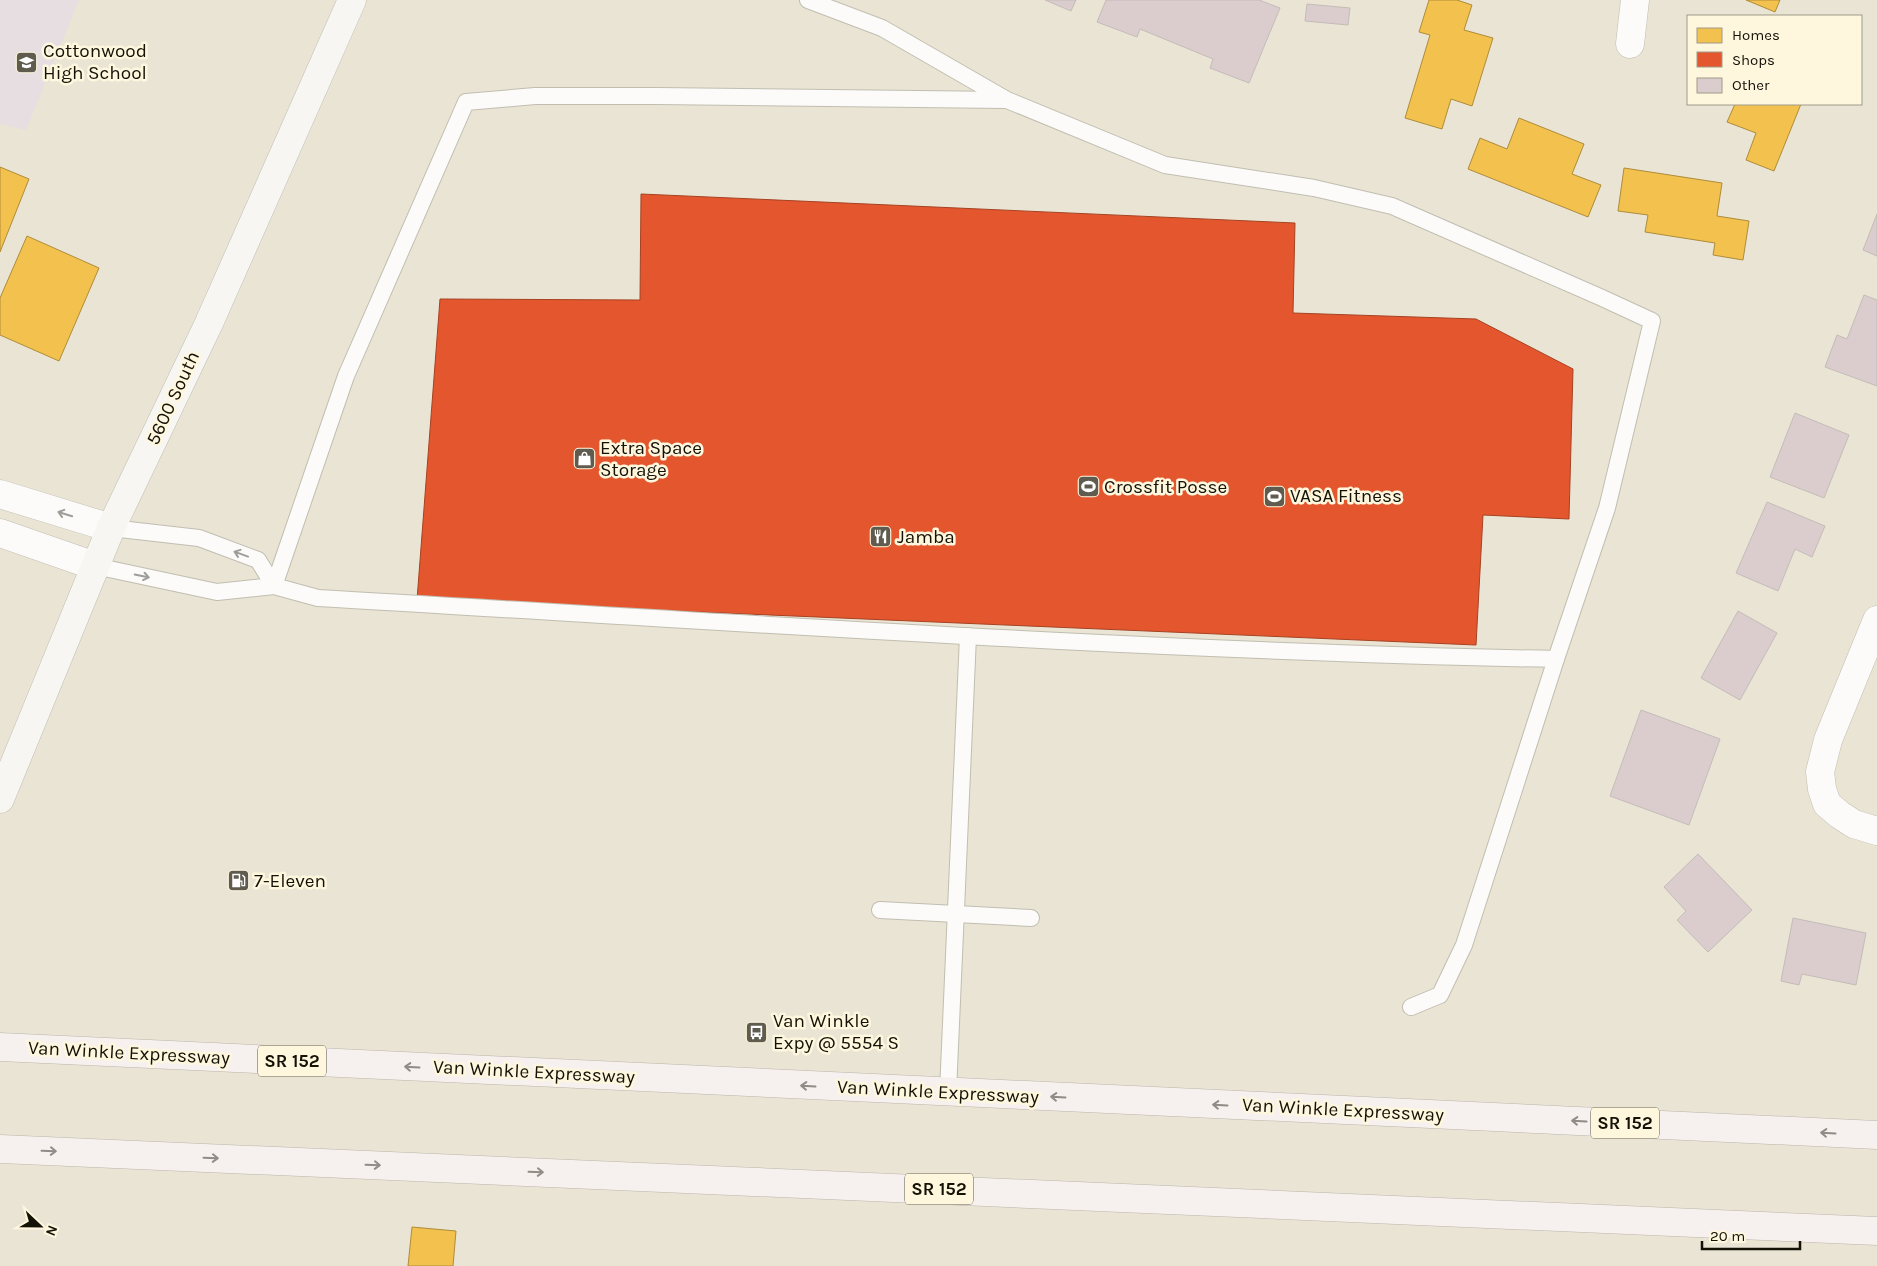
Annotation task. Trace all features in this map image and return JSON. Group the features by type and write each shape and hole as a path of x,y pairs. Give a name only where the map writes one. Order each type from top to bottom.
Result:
{"main road":[{"name":"5600 South","path":"0,799 111,528 209,323 352,0"},
{"name":"Van Winkle Expressway","path":"0,1047 1877,1135"},
{"name":"SR 152","path":"0,1149 1877,1231"}],"street":[{"path":"1630,44 1635,0"},
{"path":"0,494 111,528"},
{"path":"0,533 95,566"},
{"path":"1877,620 1823,755 1820,772 1822,789 1827,804 1854,824 1877,831"}],"lane":[{"path":"808,0 882,28 1007,100 1165,165 1314,188 1392,206 1652,321 1607,508 1556,659 1464,945 1440,995 1411,1007"},
{"path":"274,586 346,376 466,102 535,96 1007,100"},
{"path":"111,528 199,538 208,541 258,560 274,586"},
{"path":"95,566 217,592 274,586 318,598 968,636 1430,657 1556,659"},
{"path":"948,1092 968,636"},
{"path":"880,910 1031,918"}],"shaded area":[{"name":"Cottonwood High School","path":"0,0 79,0 26,130 0,124"}],"building: Homes":[{"path":"1429,0 1457,0 1472,5 1464,30 1493,38 1472,106 1451,99 1442,129 1405,118 1430,35 1419,32"},
{"path":"1746,0 1780,0 1775,12"},
{"path":"1735,105 1801,105 1774,171 1746,160 1756,133 1727,122"},
{"path":"1519,118 1584,144 1572,174 1601,185 1588,217 1468,169 1480,138 1507,149"},
{"path":"0,167 29,179 0,252"},
{"path":"1624,168 1722,183 1717,216 1749,221 1743,260 1713,255 1715,243 1645,232 1648,215 1618,211"},
{"path":"27,236 99,268 59,361 0,335 0,298"},
{"path":"412,1227 456,1231 453,1266 408,1266"}],"building: Shops":[{"path":"641,194 1295,223 1293,313 1476,319 1573,369 1569,519 1483,515 1476,645 417,600 440,299 640,300"}],"building: Other":[{"path":"1045,0 1076,0 1071,11"},
{"path":"1106,0 1259,0 1280,8 1249,83 1210,68 1213,59 1140,29 1137,37 1097,22"},
{"path":"1307,4 1350,8 1348,25 1305,21"},
{"path":"1877,214 1877,256 1863,250"},
{"path":"1864,295 1877,300 1877,386 1825,367 1837,335 1847,339"},
{"path":"1795,413 1849,435 1824,498 1770,477"},
{"path":"1767,502 1825,526 1812,557 1795,549 1778,591 1736,573"},
{"path":"1738,611 1777,633 1740,700 1701,678"},
{"path":"1641,710 1720,739 1689,825 1610,796"},
{"path":"1698,854 1752,910 1708,952 1677,920 1686,911 1664,887"},
{"path":"1793,918 1866,933 1856,985 1802,974 1799,985 1781,981"}],"place":[{"name":"Cottonwood High School","path":"27,62"},
{"name":"Extra Space Storage","path":"584,459"},
{"name":"Crossfit Posse","path":"1088,487"},
{"name":"VASA Fitness","path":"1274,496"},
{"name":"Jamba","path":"881,537"},
{"name":"7-Eleven","path":"238,881"},
{"name":"Van Winkle Expy @ 5554 S","path":"757,1032"}]}
